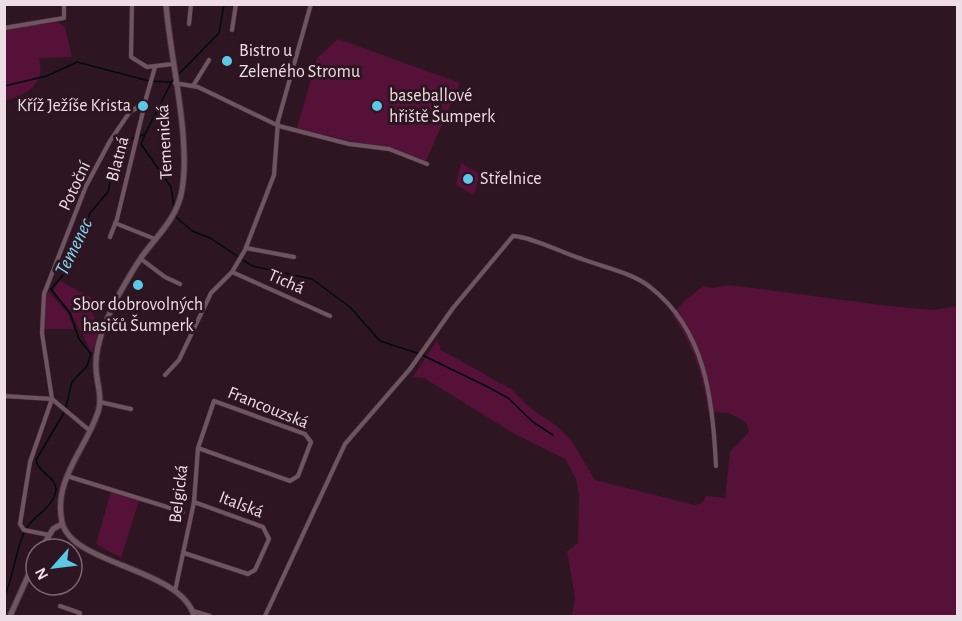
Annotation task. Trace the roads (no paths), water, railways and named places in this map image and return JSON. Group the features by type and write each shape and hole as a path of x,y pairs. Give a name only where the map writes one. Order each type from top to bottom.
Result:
{"street":[{"path":"4,28 64,18 64,4"},
{"path":"132,4 130,51 133,59 147,67 173,66"},
{"name":"Temenická","path":"62,524 61,504 67,475 100,402 96,367 99,343 117,298 141,258 173,216 182,189 182,144 166,4"},
{"path":"189,24 190,4"},
{"path":"232,30 236,4"},
{"path":"165,375 179,360 211,292 232,272 246,248 274,175 279,126 311,4"},
{"path":"193,86 209,60"},
{"path":"145,102 155,68"},
{"name":"Temenická","path":"175,82 193,86 279,126 349,144 389,149 427,164"},
{"name":"Blatná","path":"110,237 145,102"},
{"name":"Potoční","path":"49,535 25,530 20,522 30,462 52,399 42,333 44,294 86,186 123,122 133,108 145,102"},
{"path":"115,223 155,239"},
{"path":"265,616 345,444 408,372 453,308 511,237 517,236 649,286 672,308 692,335 704,371 714,412 716,466"},
{"path":"246,248 294,257"},
{"path":"141,258 165,277 180,284"},
{"name":"Tichá","path":"232,272 330,316"},
{"path":"4,396 52,399 89,430"},
{"name":"Belgická","path":"175,591 194,502 198,448 214,401"},
{"name":"Francouzská","path":"198,448 290,481 298,476 310,446 309,437 305,434 214,401"},
{"path":"100,402 131,409"},
{"path":"67,475 183,512"},
{"name":"Italská","path":"184,553 248,574 255,570 269,539 263,527 194,502"},
{"path":"49,535 62,524 69,535 79,543 175,591 193,614 210,616"},
{"path":"10,616 24,585"},
{"path":"60,606 80,613 79,616"}],"waterway":[{"name":"Temenec","path":"177,76 219,33 224,4"},
{"path":"4,86 47,76 77,62 149,81 170,82"},
{"name":"Temenec","path":"4,598 26,528 51,503 56,490 55,485 36,460 65,411 72,382 87,366 91,354 79,339 70,313 51,289 64,274 66,260 84,232 90,213 108,192 116,155 125,141 145,134 173,79"},
{"path":"145,134 141,144 171,187 174,208"},
{"path":"175,216 192,231 210,238 252,266 312,279 350,307 380,341 420,354 486,386 508,398 533,422 553,435"}],"place":[{"name":"Bistro u Zeleného Stromu","path":"227,61"},
{"name":"Kříž Ježíše Krista","path":"143,106"},
{"name":"baseballové hřiště Šumperk","path":"377,106"},
{"name":"Střelnice","path":"468,179"},
{"name":"Sbor dobrovolných hasičů Šumperk","path":"138,285"}]}
